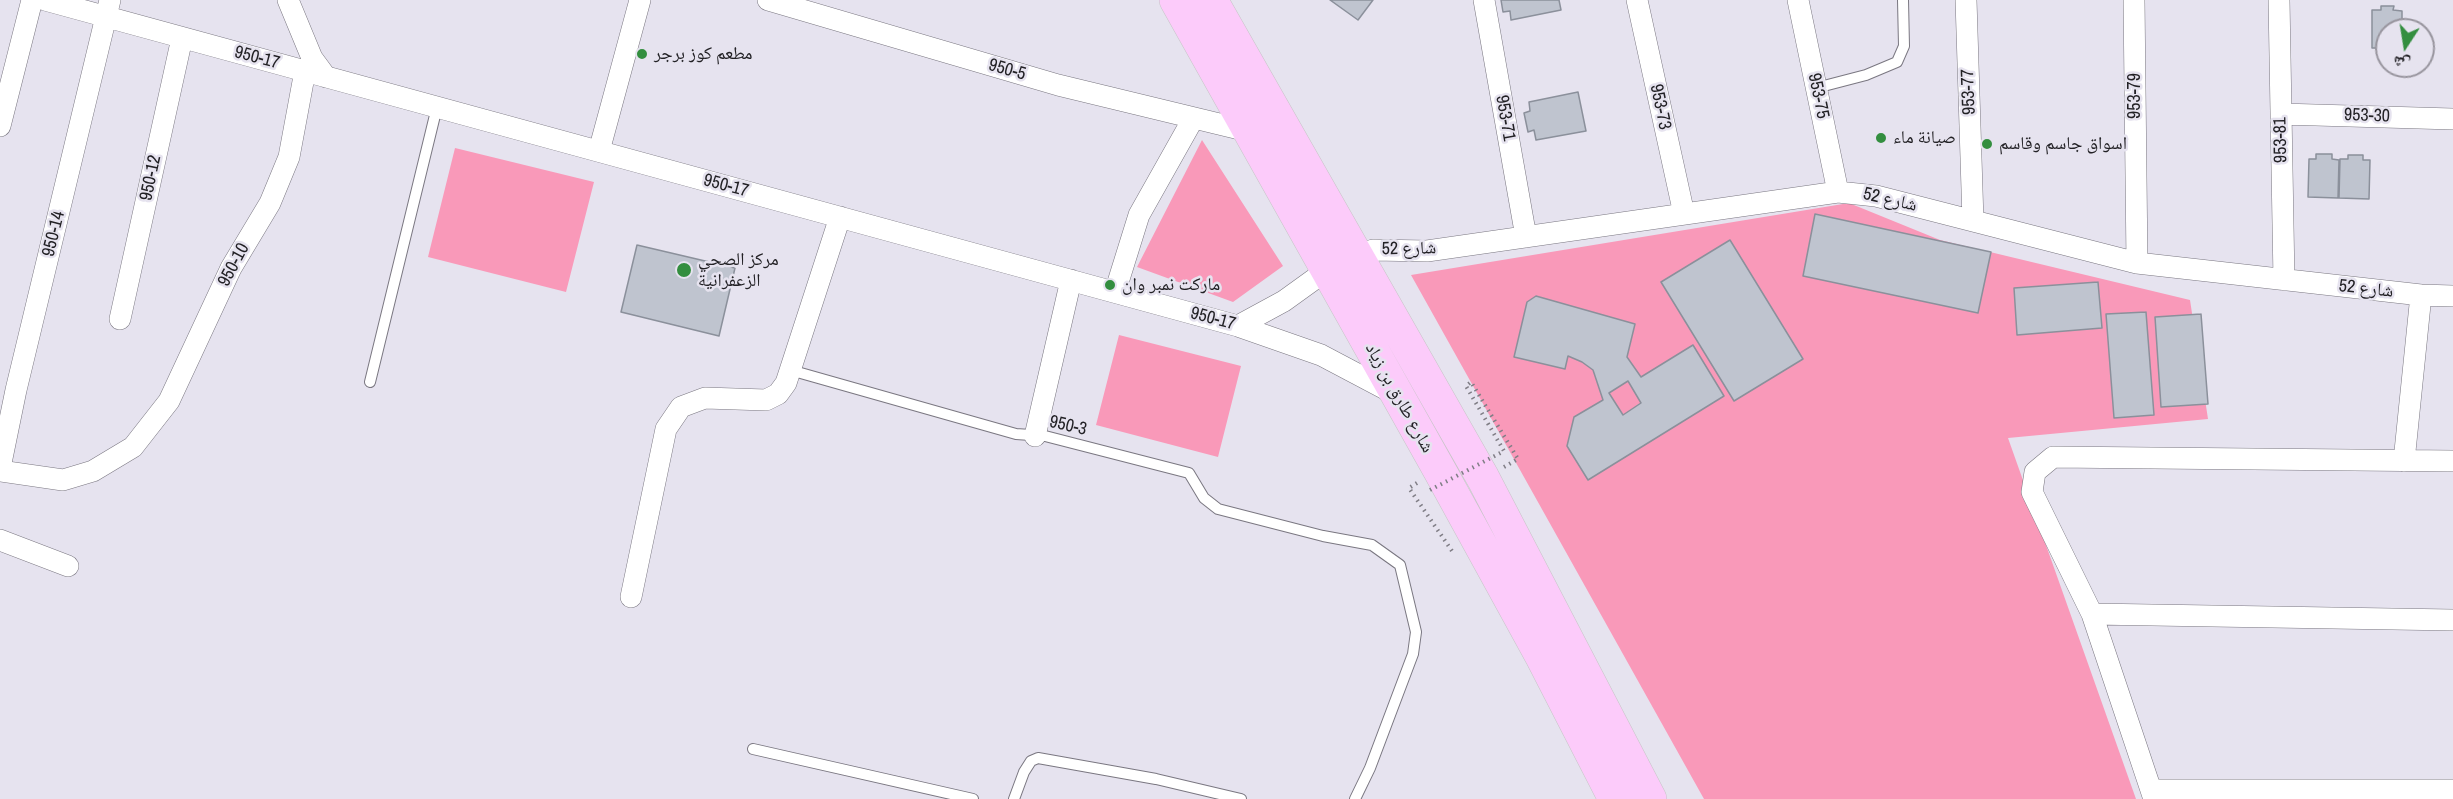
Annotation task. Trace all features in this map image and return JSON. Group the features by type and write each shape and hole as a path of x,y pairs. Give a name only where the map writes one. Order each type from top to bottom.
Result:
{"main road":[{"name":"شارع طارق بن زياد","path":"1176,0 1399,397 1541,655 1616,799"},
{"name":"شارع طارق بن زياد","path":"1211,0 1483,478 1650,799"}],"street":[{"path":"0,126 32,0"},
{"name":"950-17","path":"45,0 108,8 182,38 1238,326 1321,355 1399,397"},
{"path":"288,0 312,58 326,77"},
{"path":"599,152 640,0"},
{"name":"950-5","path":"768,0 991,66 1193,119 1248,131"},
{"name":"953-71","path":"1484,0 1526,237"},
{"name":"953-73","path":"1636,0 1684,214"},
{"name":"953-75","path":"1798,0 1838,192"},
{"name":"953-77","path":"1966,0 1973,220"},
{"name":"953-79","path":"2134,0 2137,263"},
{"name":"953-81","path":"2279,0 2284,280"},
{"name":"950-14","path":"0,470 16,390 108,8"},
{"name":"950-12","path":"120,319 182,38"},
{"name":"950-10","path":"0,470 63,480 93,471 133,447 169,401 231,268 270,203 289,157 305,71"},
{"name":"953-30","path":"2281,114 2453,119"},
{"path":"1115,292 1138,215 1193,119"},
{"name":"شارع 52","path":"1238,326 1284,301 1327,270 1358,255 1386,248 1427,251 1838,192 1876,196 2137,263 2421,296 2453,296"},
{"path":"631,597 666,429 681,408 705,398 766,400 778,394 786,383 840,217"},
{"path":"1035,436 1071,280"},
{"path":"2404,461 2421,296"},
{"path":"2453,461 2053,458 2035,472 2032,492 2092,614 2153,795 2453,790"},
{"path":"0,540 68,566"},
{"path":"2092,614 2453,620"}],"lane":[{"path":"1816,88 1866,75 1897,62 1904,46 1903,0"},
{"path":"370,382 437,107"},
{"name":"950-3","path":"790,370 1016,434 1035,436 1189,473 1204,498 1218,509 1323,536 1372,545 1401,565 1416,632 1413,654 1370,768 1355,799"},
{"path":"753,749 973,799"},
{"path":"1014,799 1024,772 1031,761 1038,758 1156,779 1241,799"}],"path":[{"path":"1430,490 1504,451 1466,386 1471,382 1511,447"}],"shaded area":[{"path":"1202,140 1283,266 1233,302 1137,267"},
{"path":"455,148 594,182 566,292 428,257"},
{"path":"1849,203 1940,240 2190,300 2208,419 2008,438 2136,799 1704,799 1411,275"},
{"path":"1119,335 1241,366 1218,457 1096,425"}],"building":[{"path":"1330,0 1373,0 1358,20"},
{"path":"1501,0 1559,0 1561,10 1511,20 1510,11 1503,12"},
{"path":"2381,6 2394,6 2393,10 2402,11 2402,18 2375,18 2375,48 2372,48 2372,10 2381,10"},
{"path":"1578,92 1586,131 1536,140 1534,130 1528,132 1524,113 1530,111 1529,102"},
{"path":"2316,154 2332,154 2332,159 2339,160 2338,198 2308,197 2309,159 2316,159"},
{"path":"2348,155 2363,155 2363,160 2370,160 2369,199 2339,198 2340,159 2348,159"},
{"path":"1815,214 1991,252 1978,313 1803,276"},
{"path":"1730,240 1803,359 1734,401 1661,282"},
{"path":"637,245 735,268 719,336 621,312"},
{"path":"2098,282 2102,328 2017,335 2014,288"},
{"path":"1536,296 1635,324 1627,357 1641,377 1693,345 1724,396 1588,480 1567,446 1574,417 1603,400 1593,370 1568,356 1565,369 1514,357 1527,302","holes":["1628,381 1641,403 1623,415 1609,393"]},
{"path":"2146,312 2154,415 2114,418 2106,314"},
{"path":"2201,314 2208,404 2161,407 2155,317"}],"place":[{"name":"مطعم كوز برجر","path":"642,54"},
{"name":"صيانة ماء","path":"1881,138"},
{"name":"اسواق جاسم وقاسم","path":"1987,144"},
{"name":"مركز الصحي الزعفرانية","path":"684,270"},
{"name":"ماركت نمبر وان","path":"1110,285"}]}
